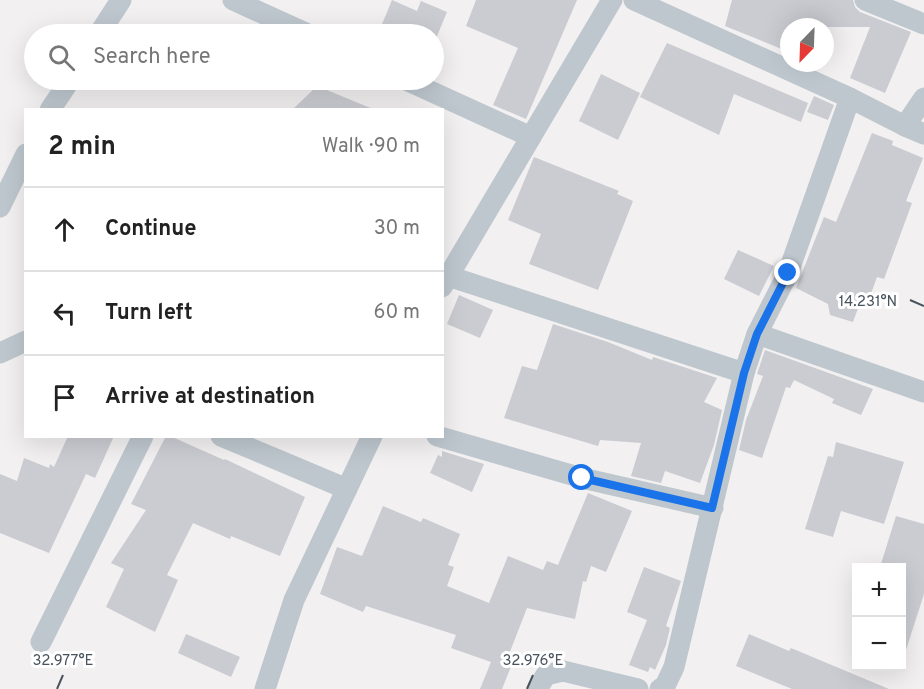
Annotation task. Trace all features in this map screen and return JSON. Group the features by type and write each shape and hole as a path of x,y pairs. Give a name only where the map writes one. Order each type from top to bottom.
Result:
{"street":[{"path":"105,24 121,0"},
{"path":"233,0 286,24"},
{"path":"612,0 444,279 744,373"},
{"path":"634,0 924,134"},
{"path":"865,0 924,24"},
{"path":"51,108 63,90"},
{"path":"428,90 531,136"},
{"path":"660,689 665,686 674,668 744,373 757,334 788,273 850,98"},
{"path":"905,126 924,98"},
{"path":"0,207 24,158"},
{"path":"757,334 924,392"},
{"path":"41,642 142,438"},
{"path":"225,438 347,489"},
{"path":"265,689 294,600 371,438"},
{"path":"444,438 582,478 712,508"},
{"path":"537,689 546,675 563,670 638,689"}],"building":[{"path":"392,0 417,11 421,1 447,12 442,24 382,24"},
{"path":"476,0 577,0 526,119 493,105 518,48 466,26"},
{"path":"732,0 853,0 860,12 911,32 885,93 850,78 870,27 834,27 834,18 780,18 780,48 725,26"},
{"path":"667,43 808,103 801,122 734,94 719,135 640,97"},
{"path":"601,74 640,93 618,140 579,121"},
{"path":"313,90 327,90 371,108 294,108"},
{"path":"814,96 834,105 828,120 807,112"},
{"path":"872,133 893,141 892,145 923,158 906,201 912,203 884,279 877,277 868,302 861,300 853,322 830,315 828,304 796,288 824,217 836,222"},
{"path":"534,157 619,191 617,194 633,201 598,290 529,264 541,234 508,220"},
{"path":"738,250 774,266 759,296 724,279"},
{"path":"459,295 493,310 480,338 447,324"},
{"path":"553,324 608,342 652,360 653,357 717,378 704,402 722,410 714,445 700,483 665,471 661,483 631,476 641,443 600,440 598,446 504,418 522,366 537,370"},
{"path":"765,350 873,389 861,415 832,403 834,399 794,380 790,388 786,387 762,458 739,450 746,420 763,376 757,374"},
{"path":"67,438 113,438 95,478 86,474 49,553 0,533 0,474 17,481 24,458 49,468 50,464 54,467"},
{"path":"165,438 174,438 225,459 305,497 280,556 231,536 230,539 193,523 167,575 178,580 155,632 106,607 124,569 111,563 146,510 131,504"},
{"path":"836,442 904,462 884,524 841,511 833,537 805,529 828,456 833,457"},
{"path":"442,451 484,464 472,492 430,473 438,455 442,457"},
{"path":"588,493 632,511 606,572 591,566 586,582 583,581 575,619 527,608 506,662 512,664 502,689 480,689 491,662 451,648 456,635 366,606 363,612 320,594 337,547 362,556 383,506 421,522 423,518 460,534 448,565 454,567 447,586 489,603 508,556 543,570 547,561 558,565"},
{"path":"896,516 924,524 924,594 906,650 906,563 881,563"},
{"path":"644,567 681,581 666,626 670,628 666,645 655,670 650,667 648,672 629,665 647,620 627,612"},
{"path":"186,634 240,657 231,677 178,653"},
{"path":"749,634 789,651 791,648 889,689 792,689 736,666"}],"route":[{"path":"582,478 712,508 744,373 757,334 788,273"}]}
